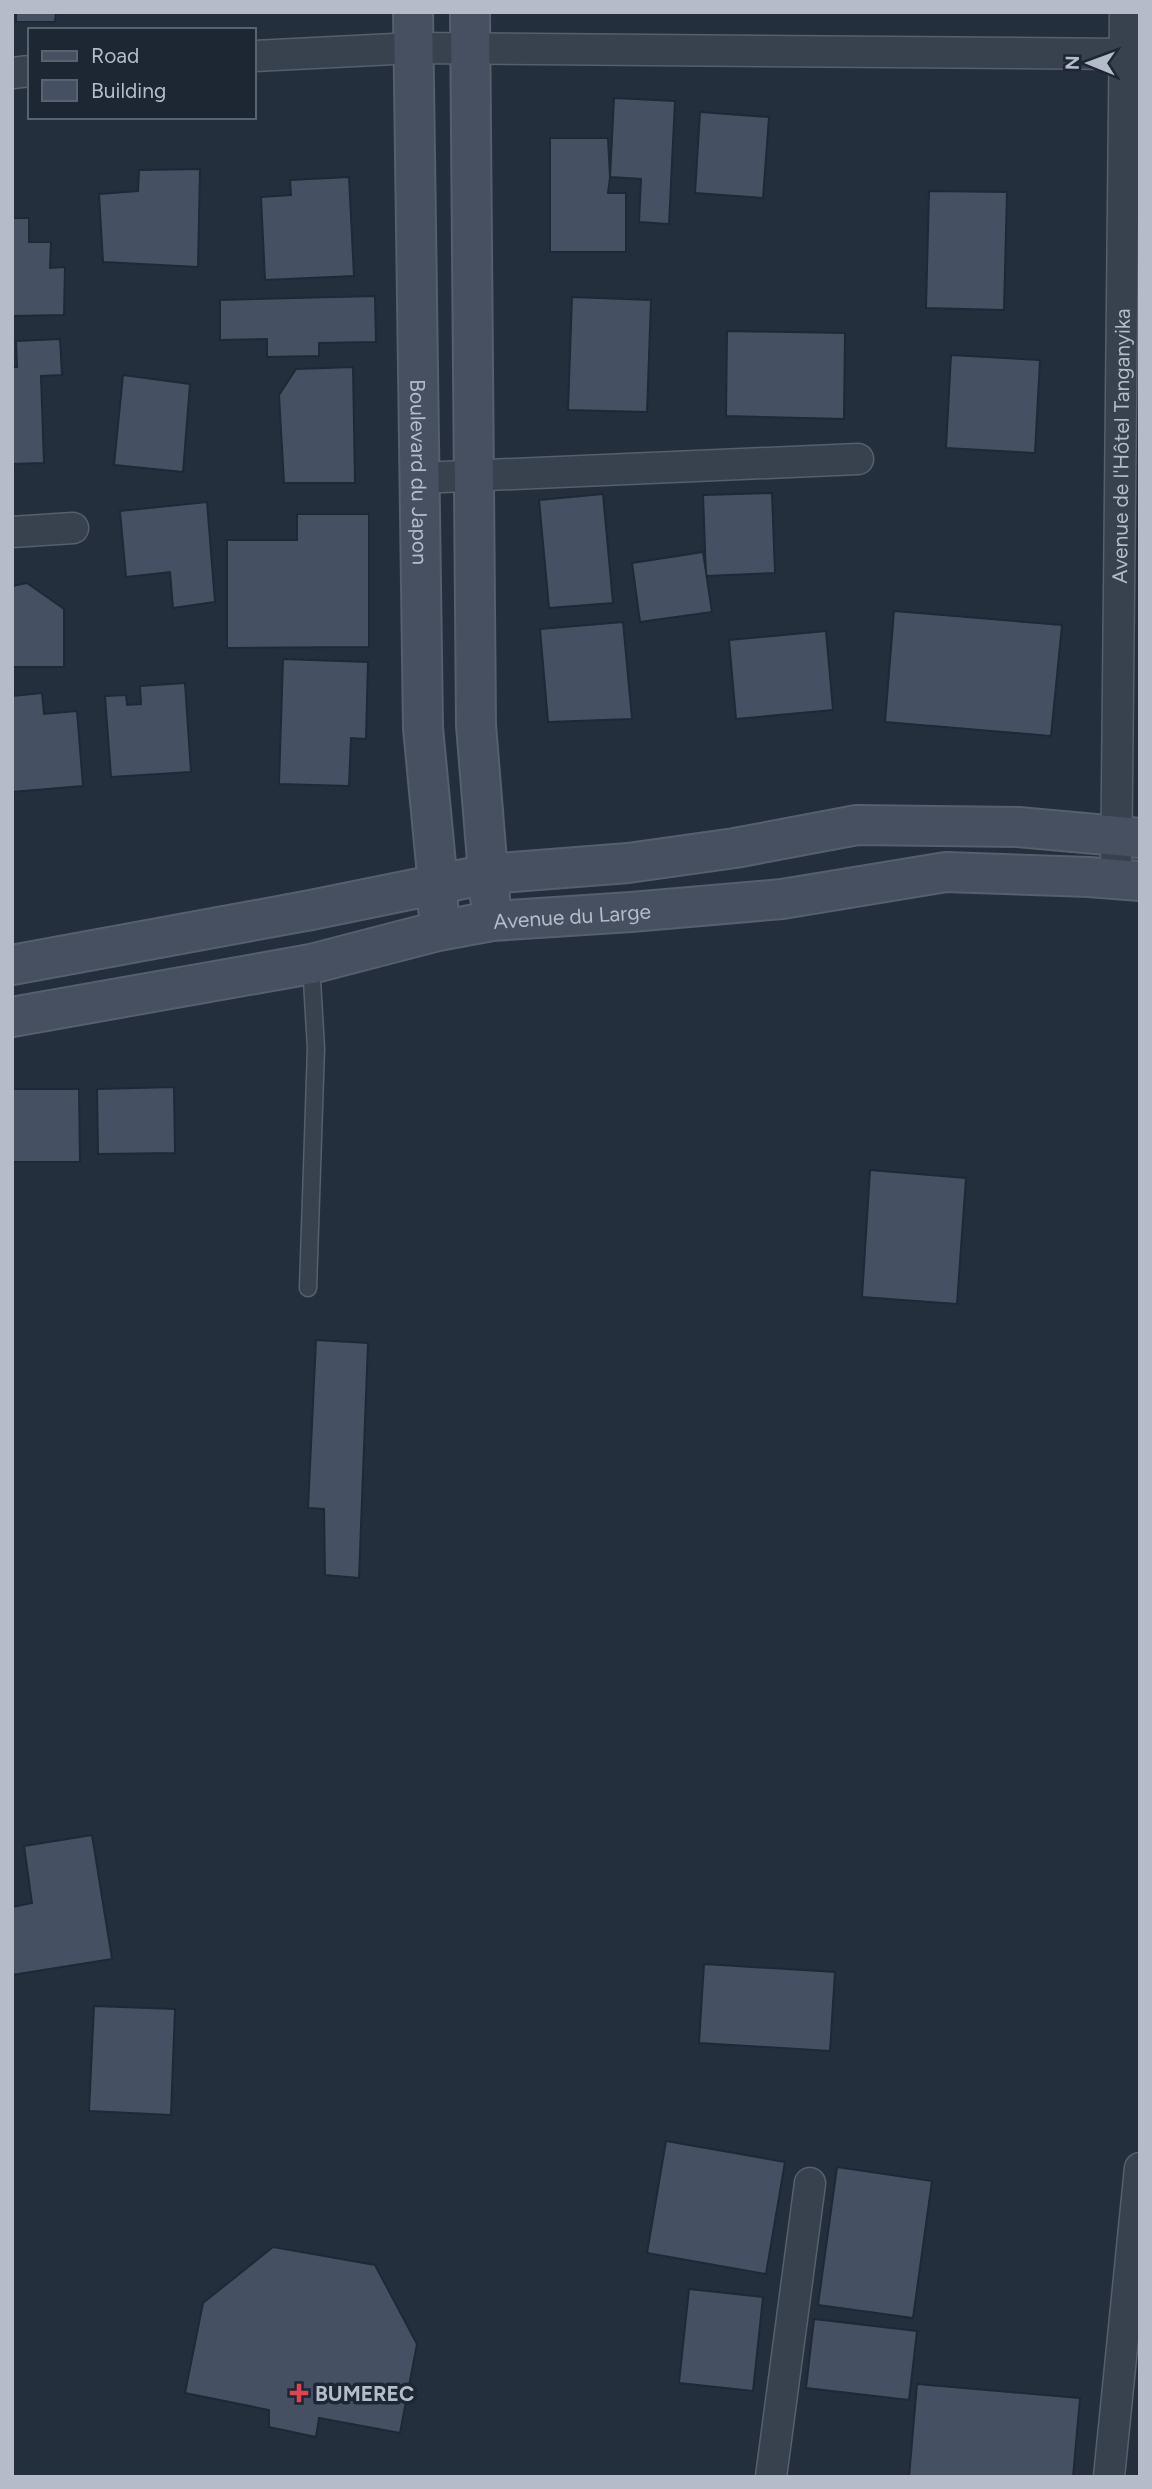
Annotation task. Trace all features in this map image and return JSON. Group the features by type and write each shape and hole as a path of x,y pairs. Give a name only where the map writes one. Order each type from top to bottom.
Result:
{"main road":[{"name":"Boulevard du Japon","path":"414,30 423,728 438,885 438,930"},
{"path":"470,30 476,725 492,921"},
{"path":"12,965 488,874 628,863 735,848 857,825 1018,827 1128,837"},
{"name":"Avenue du Large","path":"12,1017 311,964 438,930 492,921 782,899 946,872 1128,881"}],"street":[{"name":"Avenue de l'Hôtel Tanganyika","path":"1125,12 1130,413 1128,881"},
{"path":"256,56 414,30 1125,54"},
{"path":"420,478 858,459"},
{"path":"12,532 73,528"},
{"path":"1109,2477 1140,2168"},
{"path":"771,2477 810,2183"}],"lane":[{"path":"308,1288 316,1048 311,964"}],"building":[{"path":"16,12 56,12 55,22 16,22"},
{"path":"614,98 675,101 669,224 639,222 641,179 610,177"},
{"path":"700,112 769,117 763,198 695,193"},
{"path":"550,138 608,138 608,193 626,193 626,252 550,252"},
{"path":"200,169 198,267 103,262 99,194 138,191 139,170"},
{"path":"349,177 354,276 265,280 261,197 291,195 290,180"},
{"path":"929,191 1007,192 1004,310 926,308"},
{"path":"12,218 29,218 29,242 51,242 50,268 65,267 64,315 12,316"},
{"path":"375,296 376,342 319,343 319,356 267,357 267,339 220,340 220,300"},
{"path":"572,297 651,300 647,412 568,410"},
{"path":"727,331 845,333 844,419 726,416"},
{"path":"60,339 62,375 41,376 44,463 12,464 12,367 17,367 16,341"},
{"path":"951,355 1040,360 1035,453 946,448"},
{"path":"353,367 355,483 284,483 279,395 296,369"},
{"path":"123,375 190,384 183,472 114,465"},
{"path":"772,493 775,573 706,576 703,495"},
{"path":"603,494 613,603 549,608 539,500"},
{"path":"207,502 215,602 173,608 170,572 126,577 120,511"},
{"path":"297,514 369,514 369,647 227,648 227,540 297,540"},
{"path":"703,552 712,612 640,622 632,563"},
{"path":"27,583 64,609 64,667 12,667 12,586"},
{"path":"894,611 1062,625 1051,736 885,722"},
{"path":"623,622 632,719 548,722 540,629"},
{"path":"826,631 833,710 736,719 729,640"},
{"path":"283,659 368,662 366,739 351,738 349,786 279,784"},
{"path":"185,683 191,772 111,777 105,696 126,695 127,705 141,704 140,686"},
{"path":"42,693 44,714 77,711 83,786 12,792 12,696"},
{"path":"174,1087 175,1153 98,1154 97,1089"},
{"path":"12,1089 79,1089 80,1162 12,1162"},
{"path":"870,1170 966,1178 957,1304 862,1297"},
{"path":"316,1340 368,1343 359,1578 325,1575 324,1509 308,1508"},
{"path":"92,1835 112,1959 12,1975 12,1907 32,1903 24,1846"},
{"path":"704,1964 835,1972 830,2051 699,2043"},
{"path":"94,2006 175,2009 171,2115 89,2111"},
{"path":"666,2141 785,2162 766,2274 647,2253"},
{"path":"837,2167 932,2181 913,2318 818,2305"},
{"path":"273,2247 375,2265 417,2344 400,2433 319,2418 316,2437 269,2427 269,2410 185,2393 203,2303"},
{"path":"689,2289 763,2297 753,2391 679,2383"},
{"path":"814,2319 917,2331 909,2400 806,2388"},
{"path":"917,2384 1080,2398 1073,2477 909,2477"}],"place":[{"name":"BUMEREC","path":"299,2393"}]}
